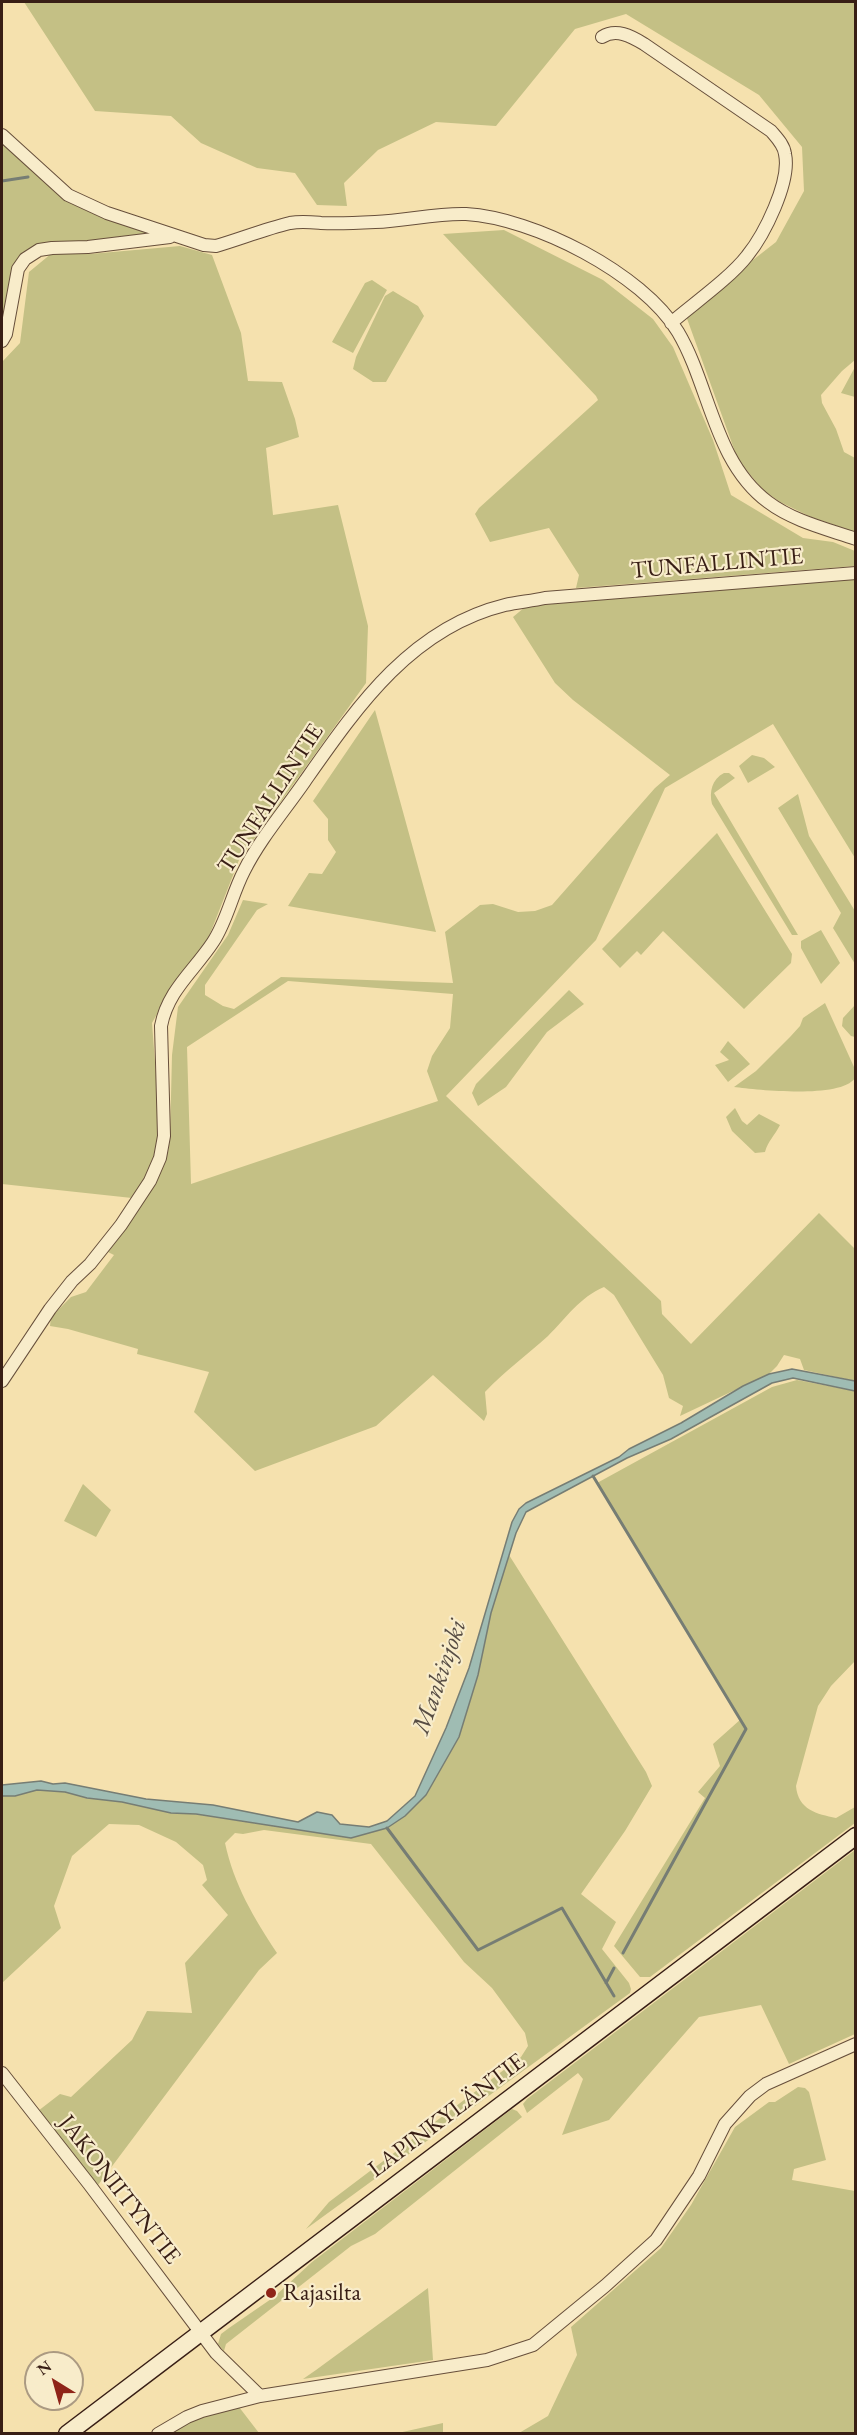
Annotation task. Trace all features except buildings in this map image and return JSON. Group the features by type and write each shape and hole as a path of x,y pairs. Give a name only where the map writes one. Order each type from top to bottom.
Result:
{"main road":[{"name":"LAPINKYLÄNTIE","path":"67,2433 855,1836"}],"street":[{"path":"602,37 608,33 627,34 644,44 771,131 786,155 779,198 762,234 746,257 671,322"},
{"path":"2,135 68,195 107,213 204,245 216,246 304,221 393,221 466,214 498,219 528,227 549,236 637,286 671,322 691,359 725,447 740,474 756,492 784,512 855,539"},
{"path":"2,341 6,334 18,269 25,259 39,250 88,247 174,236"},
{"name":"TUNFALLINTIE","path":"2,1380 50,1309 121,1225 150,1181 160,1158 164,1136 161,1026 163,1013 172,993 214,941 244,870 298,791 362,702 407,655 464,621 503,606 545,598 855,573"},
{"path":"158,2433 202,2411 260,2396 487,2360 533,2345 605,2286 656,2240 699,2176 725,2124 750,2096 766,2084 855,2044"},
{"name":"JAKONIITYNTIE","path":"2,2073 201,2333 230,2368 260,2396"}],"shaded area":[{"path":"24,2 855,2 855,360 821,395 822,403 836,429 844,452 855,458 855,532 811,517 780,502 763,490 738,460 685,313 776,242 804,191 802,147 759,95 626,14 575,29 496,126 436,122 378,150 344,183 347,206 317,205 295,173 257,168 201,143 171,116 95,111"},
{"path":"2,139 68,195 174,236 88,247 25,259 2,332"},
{"path":"504,230 603,280 653,319 673,347 713,440 731,495 803,538 833,542 855,551 855,566 576,588 579,575 549,528 490,542 475,514 479,508 598,400 443,234"},
{"path":"180,246 212,255 241,333 248,381 282,382 295,419 299,437 266,448 273,515 338,505 368,626 366,683 239,860 208,939 166,998 152,1023 161,1141 145,1179 132,1198 2,1184 2,362 20,343 29,272 52,253 90,254"},
{"path":"372,280 387,290 353,353 332,342 365,283"},
{"path":"393,291 418,306 424,316 386,382 373,382 353,369 356,357 385,296"},
{"path":"855,367 855,397 841,393"},
{"path":"855,578 855,858 773,724 665,788 596,940 446,1096 661,1301 662,1314 691,1344 819,1213 855,1249 855,1381 804,1370 800,1359 784,1355 769,1374 680,1416 683,1406 669,1398 663,1375 614,1295 604,1287 580,1302 548,1336 485,1392 487,1414 484,1421 433,1375 376,1426 255,1471 194,1412 209,1372 137,1354 138,1349 50,1326 51,1317 71,1297 86,1292 114,1255 108,1252 145,1198 168,1152 172,1055 178,1007 228,935 243,900 268,904 257,910 205,985 205,995 223,1006 234,1009 281,977 453,983 445,932 480,905 493,904 518,912 535,911 552,905 655,788 670,775 573,700 555,683 513,617 525,607","holes":["288,981 453,994 450,1028 432,1056 427,1071 438,1101 191,1184 187,1047"]},
{"path":"375,710 436,932 288,906 309,873 322,874 336,852 328,840 328,819 313,801"},
{"path":"752,755 764,758 775,767 748,783 739,766"},
{"path":"724,773 729,773 735,778 714,793 798,935 792,935 712,804 712,786"},
{"path":"798,794 809,836 855,911 855,964 833,928 841,913 778,808"},
{"path":"717,833 792,954 791,963 744,1009 663,931 641,955 637,951 620,968 602,949"},
{"path":"821,930 840,963 821,984 801,948 801,941"},
{"path":"569,990 584,1004 547,1032 506,1087 478,1106 472,1093 476,1084"},
{"path":"825,1003 854,1067 855,1078 847,1085 817,1091 798,1092 734,1087 756,1071 790,1037 800,1026 803,1018"},
{"path":"855,1005 855,1037 851,1036 842,1026 843,1018"},
{"path":"728,1041 750,1064 728,1082 715,1065 729,1060 720,1052"},
{"path":"735,1108 747,1125 759,1114 780,1125 765,1152 755,1153 732,1131 726,1117"},
{"path":"797,1380 855,1391 855,1661 831,1686 818,1706 796,1786 800,1801 810,1810 822,1815 836,1818 855,1807 855,1823 650,1977 640,1977 614,1946 705,1798 698,1792 720,1766 713,1744 741,1719 597,1483 772,1387"},
{"path":"83,1484 111,1510 96,1537 64,1521"},
{"path":"509,1555 646,1772 652,1786 625,1831 581,1894 616,1922 602,1949 629,1983 630,1993 306,2229 329,2202 521,2057 528,2046 525,2033 492,1988 464,1962 371,1844 264,1830 243,1834 235,1833 225,1843 234,1873 253,1914 277,1953 259,1970 98,2185 93,2182 38,2111 60,2094 71,2097 132,2040 147,2011 192,2013 185,1963 228,1915 202,1885 207,1880 203,1865 176,1842 139,1825 109,1824 72,1856 54,1906 61,1928 2,1983 2,1796 15,1796 37,1790 65,1792 171,1813 195,1814 351,1838 387,1828 426,1795 459,1737 478,1675 491,1613"},
{"path":"855,1850 855,2034 789,2064 761,2005 699,2017 609,2120 562,2135 583,2079 578,2073 527,2113 523,2104 527,2099"},
{"path":"798,2087 805,2088 809,2092 826,2160 794,2169 792,2180 855,2191 855,2433 519,2433 548,2416 577,2355 571,2327 661,2248 691,2205 735,2127 769,2102 775,2102"},
{"path":"512,2109 522,2117 375,2234 351,2246 226,2344 224,2351 218,2344 221,2334 274,2297 312,2262"},
{"path":"428,2288 433,2360 303,2379 316,2370"},
{"path":"239,2407 259,2433 164,2434 204,2415"},
{"path":"443,2423 443,2433 398,2433"}],"water":[{"path":"792,1369 855,1381 855,1391 793,1378 772,1383 671,1439 627,1458 526,1512 516,1533 491,1613 478,1675 459,1737 426,1795 405,1816 387,1828 351,1838 196,1814 171,1813 65,1792 37,1790 15,1796 2,1796 2,1785 41,1781 53,1784 65,1783 146,1799 213,1805 298,1822 317,1812 332,1815 340,1824 369,1827 387,1821 415,1796 446,1728 469,1668 512,1522 519,1509 526,1503 681,1423 743,1386 769,1374"}],"waterway":[{"path":"2,181 28,177"},
{"path":"593,1476 746,1729 623,1953"},
{"path":"387,1828 478,1950 562,1908 614,1996"},
{"path":"606,1983 614,1968"}],"place":[{"name":"Rajasilta","path":"271,2293"}],"water label":[{"name":"Mankinjoki","path":"440,1677"}]}
